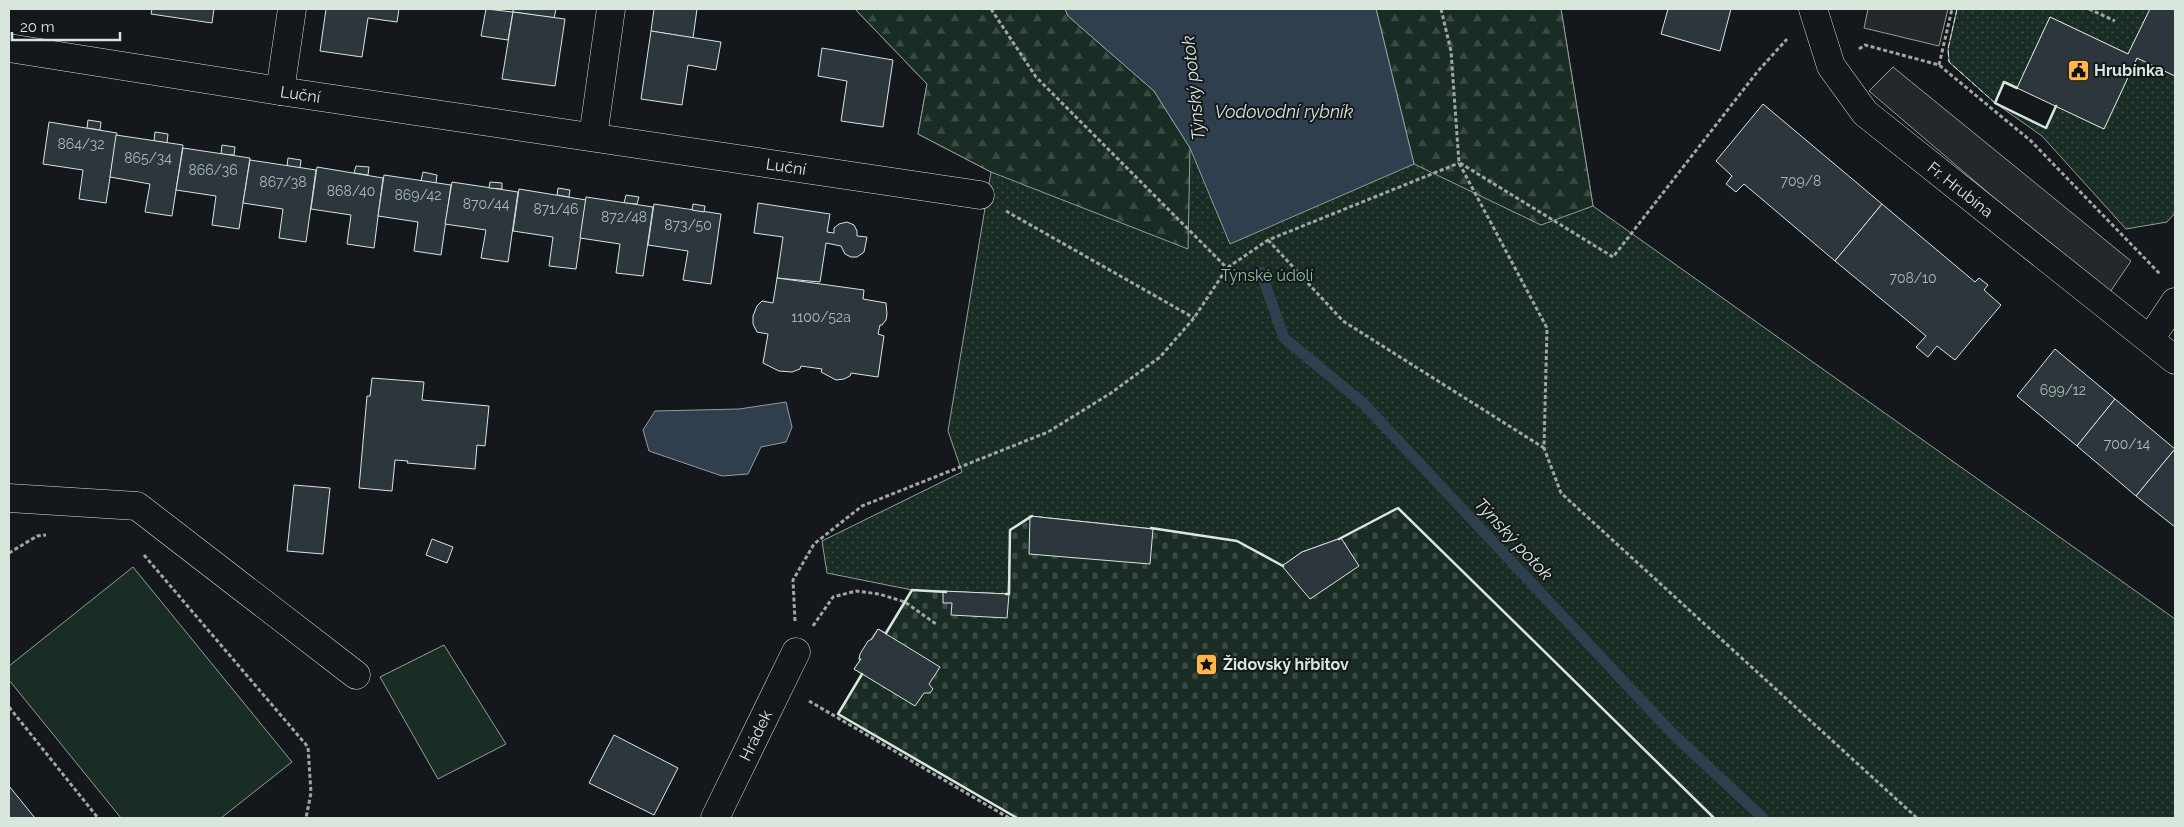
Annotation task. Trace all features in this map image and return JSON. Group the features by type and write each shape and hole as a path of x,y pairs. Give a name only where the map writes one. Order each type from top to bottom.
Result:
{"street":[{"path":"280,91 292,9"},
{"path":"593,137 610,9"},
{"name":"Fr. Hrubína","path":"1813,10 1831,66 1865,113 2175,360"},
{"name":"Luční","path":"9,48 280,91 980,196"},
{"path":"2150,339 2175,302"},
{"path":"9,498 138,506 356,675"},
{"name":"Hrádek","path":"715,818 796,652"}],"path":[{"path":"991,9 1036,77 1227,268"},
{"path":"1441,9 1451,51 1459,163 1546,328 1544,448 1561,493 1917,818"},
{"path":"1938,66 1952,9"},
{"path":"2089,9 2115,21"},
{"path":"1459,163 1613,257 1758,71 1813,10"},
{"path":"1865,44 1938,66 2031,141 2162,276"},
{"path":"796,652 793,580 814,544 862,506 1048,432 1111,393 1160,357 1194,318 1227,268 1268,240 1459,163"},
{"path":"980,196 1194,318"},
{"path":"1268,240 1343,321 1544,448"},
{"path":"9,554 37,536 55,533"},
{"path":"142,553 308,747 310,793 306,818"},
{"path":"796,652 833,598 850,593 879,594 905,602 936,624"},
{"path":"781,684 1009,818"},
{"path":"9,707 98,818"}],"green space":[{"name":"Týnské údolí","path":"855,9 1561,9 1593,206 2175,619 2175,818 1714,818 1398,508 1341,538 1302,552 1282,566 1237,541 1153,529 1030,516 1010,530 1009,594 912,590 827,573 822,541 962,472 948,431 991,172 918,134 927,84"},
{"path":"855,9 1065,9 1068,16 1154,91 1190,148 1188,249 991,172 918,134 927,84"},
{"path":"1376,9 1561,9 1593,206 1541,225 1414,164"},
{"path":"1957,9 2150,9 2128,54 2050,17 2017,88 2004,82 1995,103 1949,62 1948,49"},
{"path":"2137,58 2175,76 2175,213 2167,222 2126,229 2042,136 1995,103 2046,128 2056,106 2104,129"},
{"name":"Židovský hřbitov","path":"1398,508 1714,818 1017,818 838,714 862,674 854,669 859,659 878,629 886,633 912,590 1008,594 1010,530 1030,516 1153,529 1237,541 1282,566 1302,552 1341,538"},
{"path":"133,567 292,762 221,818 121,818 9,680 9,666"},
{"path":"444,645 506,744 438,779 380,677"}],"shaded area":[{"path":"1868,9 1948,9 1939,46 1864,28"},
{"path":"1893,67 2131,261 2108,295 1869,91"}],"water":[{"name":"Vodovodní rybník","path":"1065,9 1376,9 1414,164 1230,244 1190,148 1154,91 1068,16"},
{"path":"786,402 792,427 786,442 761,447 748,474 722,476 649,451 643,430 655,411 739,409"}],"building":[{"path":"152,9 214,9 212,23 151,14"},
{"path":"326,9 399,9 397,22 368,18 362,57 320,51"},
{"path":"486,9 513,12 508,40 481,36"},
{"path":"513,9 556,9 554,18 513,12"},
{"path":"654,9 697,9 693,38 651,31"},
{"path":"1668,9 1731,9 1720,51 1661,34"},
{"path":"2150,9 2175,9 2175,76 2137,58 2104,129 2017,88 2050,17 2128,54"},
{"path":"513,12 565,19 555,86 502,79"},
{"path":"651,31 721,42 716,70 688,65 682,105 641,99"},
{"path":"822,48 893,60 883,127 841,121 847,81 818,76"},
{"path":"1763,104 1882,204 1835,261 1744,184 1736,192 1726,184 1732,176 1716,161"},
{"path":"88,120 101,122 100,130 87,128"},
{"path":"49,122 117,133 106,203 79,199 83,170 43,164"},
{"path":"155,132 168,134 167,143 154,141"},
{"path":"116,135 183,145 172,216 145,212 150,184 110,177"},
{"path":"222,145 235,147 234,155 221,154"},
{"path":"183,148 250,158 239,229 212,225 216,196 176,190"},
{"path":"288,158 301,160 300,168 287,166"},
{"path":"250,160 316,170 306,242 279,238 283,209 243,203"},
{"path":"356,166 369,167 368,175 354,173"},
{"path":"317,167 383,178 374,248 347,244 351,215 311,209"},
{"path":"423,172 437,175 436,183 421,181"},
{"path":"384,175 451,185 441,255 414,251 418,222 378,216"},
{"path":"452,182 518,192 508,262 481,258 486,230 445,224"},
{"path":"490,182 502,183 502,189 489,188"},
{"path":"558,188 570,190 569,197 557,195"},
{"path":"519,189 586,200 576,269 549,266 553,237 513,231"},
{"path":"626,195 639,197 637,204 624,203"},
{"path":"586,197 653,207 643,276 616,273 620,244 580,238"},
{"path":"758,203 830,214 827,232 834,233 834,228 839,224 847,222 854,225 857,236 867,237 864,252 857,257 851,257 845,254 841,246 826,243 820,282 777,278 783,237 754,233"},
{"path":"654,204 721,214 711,284 683,280 688,251 648,245"},
{"path":"693,204 705,206 704,212 692,210"},
{"path":"1882,204 1975,282 1979,278 1988,285 1984,290 2001,305 1955,360 1937,346 1928,357 1916,347 1926,336 1835,261"},
{"path":"777,278 864,290 863,299 886,303 886,320 880,325 878,334 884,336 878,377 851,373 850,376 844,379 836,380 821,372 822,369 801,366 800,369 792,372 779,371 763,363 768,334 757,332 753,324 753,316 757,306 762,301 773,303"},
{"path":"2055,349 2115,399 2077,446 2017,396"},
{"path":"372,378 424,382 422,400 489,406 485,446 477,445 475,469 407,463 408,461 395,460 392,491 359,488 367,396 370,396"},
{"path":"2115,399 2175,449 2136,496 2077,446"},
{"path":"2175,449 2175,527 2136,496"},
{"path":"294,485 330,488 323,554 287,551"},
{"path":"1030,516 1153,529 1150,564 1029,554"},
{"path":"1341,538 1359,566 1310,599 1282,566 1302,552"},
{"path":"432,539 453,547 447,563 426,555"},
{"path":"943,591 1009,594 1007,618 951,615 952,603 943,603"},
{"path":"878,629 940,667 929,684 933,689 930,693 924,693 915,706 854,669 861,659 859,659 860,654"},
{"path":"614,735 678,768 654,815 589,783"},
{"path":"9,786 35,818 9,818"}],"waterway":[{"name":"Týnský potok","path":"1261,272 1284,338 1363,403 1672,733 1763,818"}],"fence":[{"path":"1957,9 1948,49 1949,62 1995,103"}],"wall":[{"path":"2017,88 2004,82 1995,103 2046,128 2056,106"},
{"path":"1339,539 1398,508 1714,818"},
{"path":"1006,594 1009,594 1010,530 1032,516"},
{"path":"1151,528 1237,541 1283,566"},
{"path":"886,633 912,590 946,592"},
{"path":"862,674 838,714 1017,818"}],"place":[{"name":"Hrubínka","path":"2078,70"},
{"name":"Židovský hřbitov","path":"1207,664"}]}
